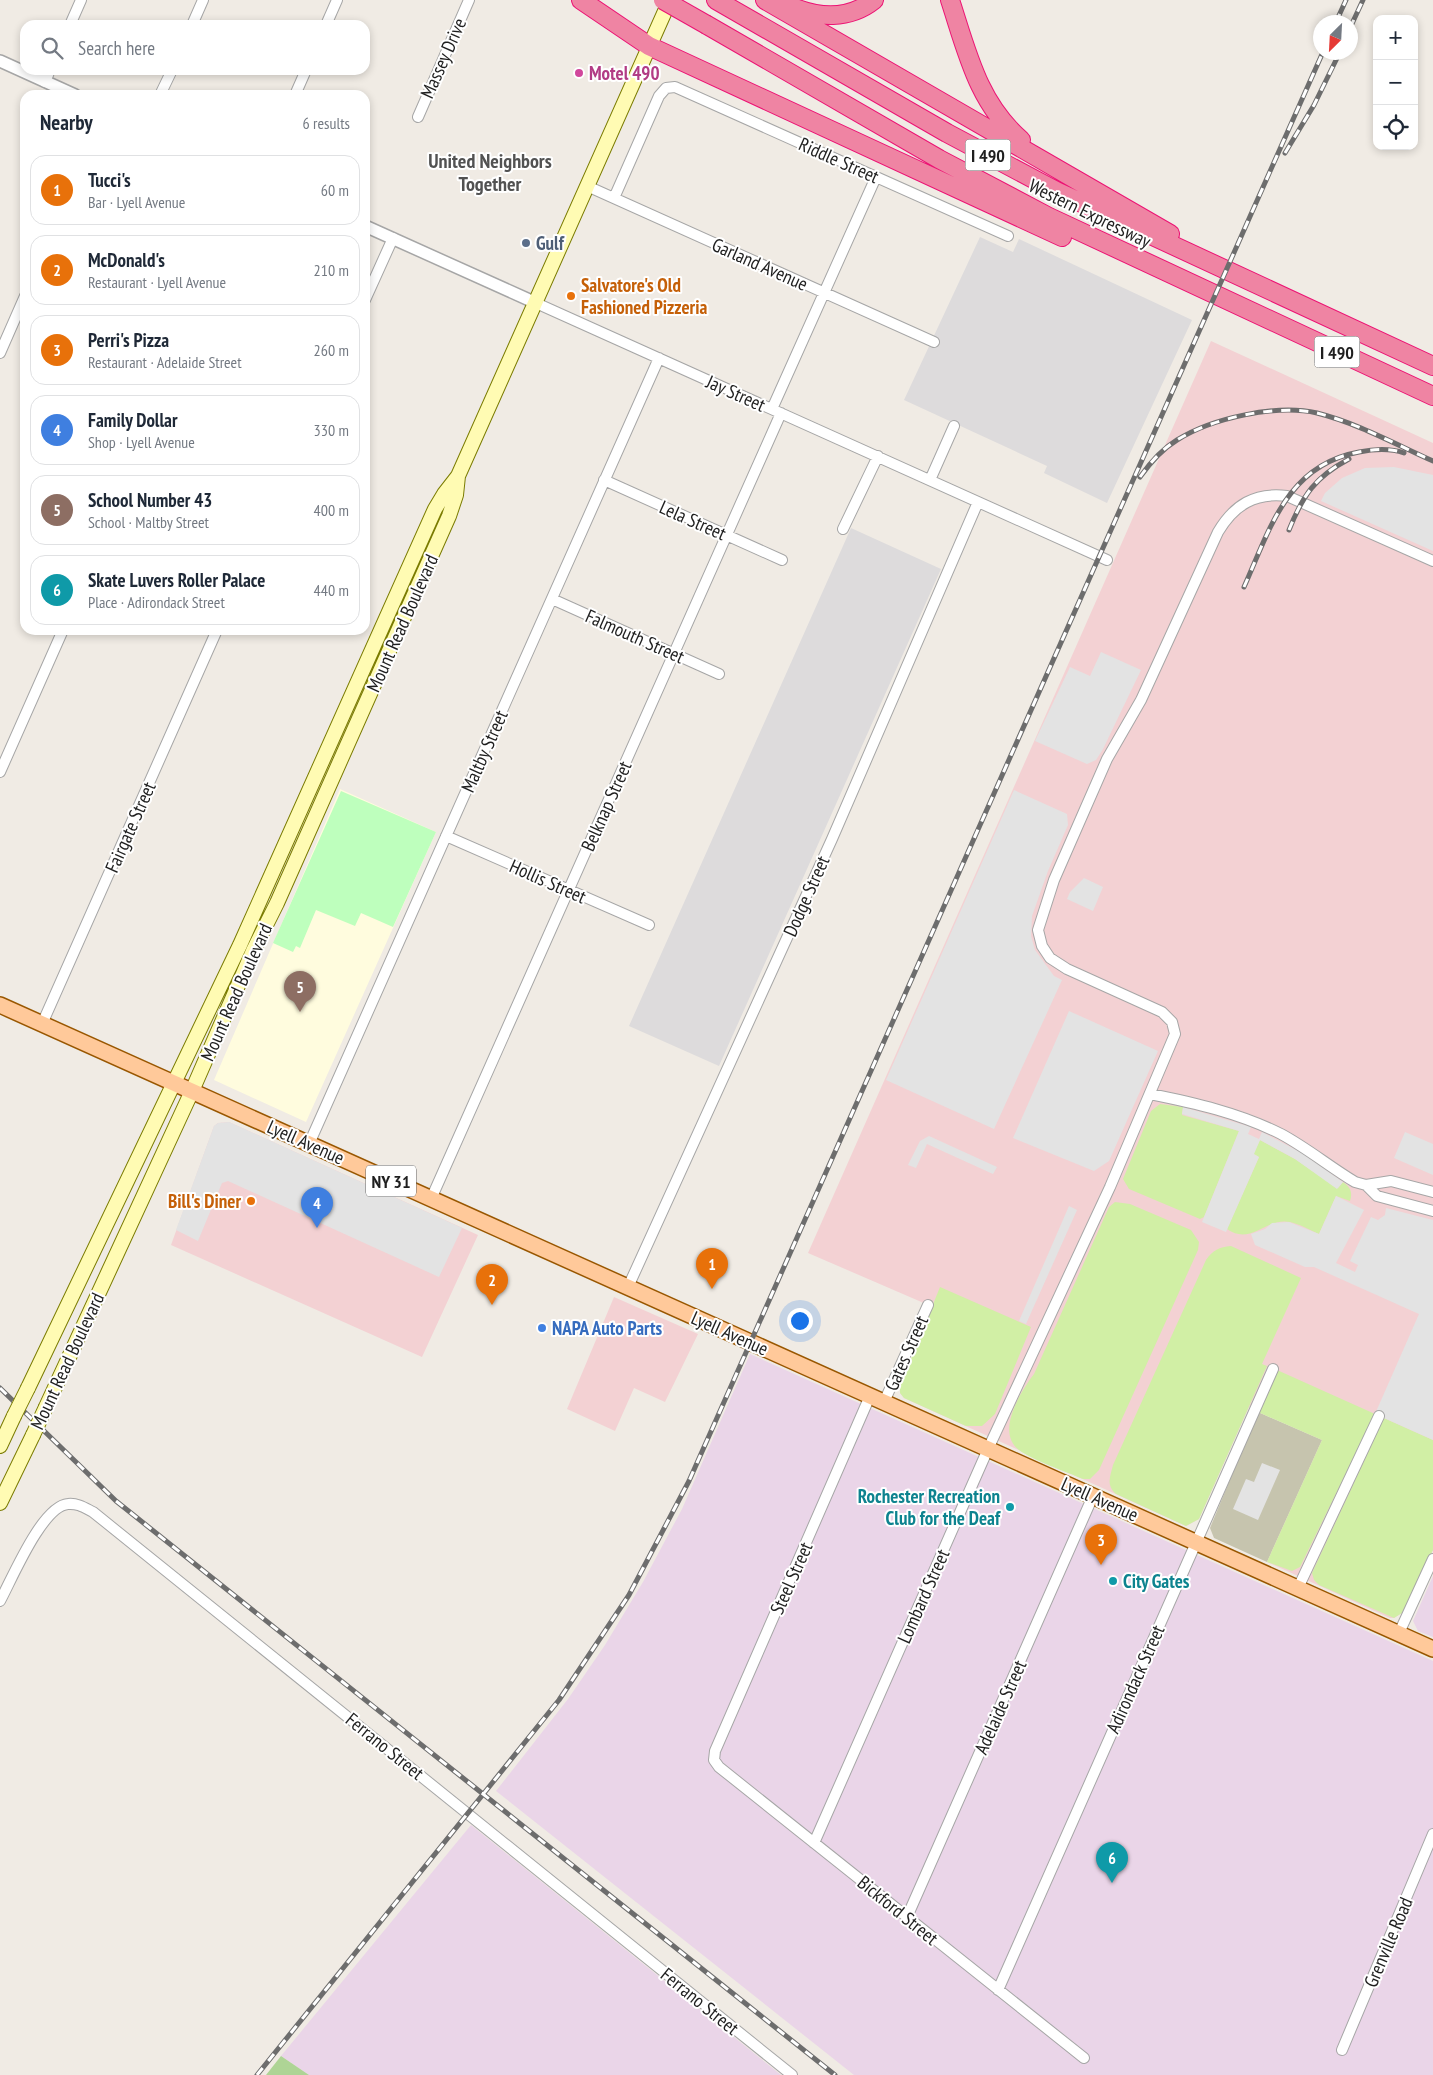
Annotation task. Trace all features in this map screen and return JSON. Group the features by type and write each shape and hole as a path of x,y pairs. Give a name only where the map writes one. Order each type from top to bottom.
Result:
{"highway":[{"path":"581,0 649,46 1077,243 1242,308"},
{"name":"Western Expressway","path":"664,0 1001,193 1097,241 1433,396"},
{"name":"Western Expressway","path":"717,0 1010,167 1124,224 1433,366"},
{"path":"765,0 1269,290"},
{"path":"774,0 810,13 833,16 853,12 874,0"},
{"path":"950,0 975,78 990,105 1016,136 1067,175"}],"main road":[{"name":"Mount Read Boulevard","path":"0,1446 240,946 435,508 458,476 670,0"},
{"name":"Mount Read Boulevard","path":"0,1503 192,1091 449,516 456,495 458,476"},
{"name":"Lyell Avenue","path":"0,1005 1433,1648"}],"street":[{"path":"72,20 81,0"},
{"path":"194,20 203,0"},
{"path":"328,20 337,0"},
{"name":"Massey Drive","path":"418,117 469,0"},
{"path":"0,61 20,70"},
{"path":"30,75 63,90"},
{"path":"45,82 48,75"},
{"path":"162,90 170,75"},
{"path":"297,90 304,75"},
{"name":"Riddle Street","path":"614,198 659,96 663,90 669,87 682,89 1008,236"},
{"name":"Belknap Street","path":"431,1199 727,535 825,293 876,176"},
{"name":"Garland Avenue","path":"587,186 934,342"},
{"name":"Jay Street","path":"370,228 1107,560"},
{"path":"370,289 392,238"},
{"path":"0,352 20,307"},
{"name":"Maltby Street","path":"309,1144 659,358"},
{"path":"930,480 954,426"},
{"path":"843,529 878,456"},
{"name":"Lela Street","path":"604,480 782,560"},
{"name":"Lombard Street","path":"814,1843 988,1449 1110,1187 1175,1034 1172,1022 1162,1012 1067,969 1050,958 1042,946 1038,930 1054,880 1107,759 1141,700 1218,532 1233,511 1245,502 1260,496 1287,496 1433,562"},
{"name":"Dodge Street","path":"628,1287 839,825 978,502"},
{"name":"Falmouth Street","path":"552,598 719,674"},
{"path":"0,772 61,635"},
{"name":"Fairgate Street","path":"42,1024 216,635"},
{"name":"Hollis Street","path":"446,836 649,925"},
{"path":"1150,1094 1205,1106 1259,1124 1290,1140 1346,1177 1366,1185 1377,1196 1433,1211"},
{"path":"1366,1185 1391,1181 1433,1192"},
{"name":"Gates Street","path":"884,1402 928,1305"},
{"name":"Adirondack Street","path":"998,1990 1273,1369"},
{"name":"Steel Street","path":"714,1760 714,1751 870,1396"},
{"path":"1298,1588 1379,1416"},
{"name":"Adelaide Street","path":"907,1917 1094,1496"},
{"name":"Ferrano Street","path":"0,1601 46,1518 55,1509 66,1504 80,1505 93,1512 792,2075"},
{"path":"1399,1633 1433,1559"},
{"name":"Bickford Street","path":"714,1760 719,1767 1084,2058"},
{"name":"Grenville Road","path":"1342,2050 1433,1834"}],"shaded area":[{"path":"980,237 1013,252 1019,239 1192,320 1107,503 1044,473 1047,466 904,400"},
{"path":"1211,341 1433,443 1433,1550 1402,1613 1394,1618 1390,1618 1267,1562 1322,1440 1249,1407 1199,1519 1186,1526 904,1398 900,1393 900,1386 933,1307 808,1253"},
{"path":"1394,467 1433,475 1433,551 1321,501 1325,493 1342,478 1365,468"},
{"path":"851,528 941,569 719,1066 629,1026"},
{"path":"1101,652 1141,670 1103,749 1096,760 1087,764 1035,741 1070,667 1090,676"},
{"path":"340,789 436,832 306,1122 214,1080"},
{"path":"1014,790 1067,814 1068,825 1048,871 1032,916 1031,936 1035,950 1054,976 1062,980 994,1129 886,1080"},
{"path":"1084,878 1103,887 1093,911 1067,899 1070,892"},
{"path":"1069,1011 1158,1051 1109,1161 1094,1171 1013,1138"},
{"path":"1183,1107 1251,1127 1248,1134 1259,1139 1262,1132 1302,1153 1343,1182 1337,1189 1295,1159 1260,1140 1254,1154 1259,1157 1226,1232 1202,1222 1239,1131 1182,1114"},
{"path":"229,1122 478,1235 422,1357 171,1245 214,1126 218,1123"},
{"path":"229,1122 462,1228 439,1277 228,1181 222,1183 198,1241 176,1230 214,1126 218,1123"},
{"path":"1405,1132 1433,1144 1433,1175 1394,1158"},
{"path":"929,1136 997,1167 993,1174 927,1144 916,1168 908,1165 920,1141"},
{"path":"1336,1196 1364,1210 1336,1263 1355,1272 1358,1265 1350,1261 1371,1217 1378,1220 1385,1215 1386,1208 1433,1220 1433,1440 1375,1414 1419,1314 1314,1267 1305,1267 1255,1245 1251,1234 1265,1229 1272,1223 1289,1222 1319,1234"},
{"path":"1069,1206 1077,1210 1026,1324 1019,1321"},
{"path":"614,1297 698,1334 665,1402 634,1388 615,1431 567,1409"},
{"path":"750,1354 1433,1661 1433,2075 854,2075 496,1791 568,1699 605,1645 643,1582 682,1509"},
{"path":"1258,1412 1322,1440 1267,1562 1214,1538 1210,1528"},
{"path":"1262,1463 1280,1470 1258,1520 1233,1509 1246,1479 1254,1482"},
{"path":"1433,1576 1433,1637 1418,1631 1413,1621"},
{"path":"471,1825 781,2075 309,2075 281,2056"}],"green space":[{"path":"341,791 436,832 393,927 361,913 355,926 316,910 300,948 296,946 293,952 273,943"},
{"path":"1160,1104 1183,1107 1182,1115 1239,1131 1204,1217 1200,1219 1129,1189 1123,1179 1151,1111"},
{"path":"1260,1140 1295,1159 1338,1188 1343,1182 1349,1188 1351,1192 1350,1201 1336,1196 1319,1234 1290,1222 1273,1223 1251,1233 1244,1234 1227,1229 1259,1157 1253,1154"},
{"path":"1115,1202 1130,1204 1191,1230 1199,1242 1198,1250 1099,1470 1090,1479 1083,1479 1041,1462 1019,1450 1012,1442 1009,1433 1010,1423 1017,1401 1034,1374 1109,1207"},
{"path":"1231,1246 1301,1278 1262,1364 1267,1366 1199,1519 1186,1526 1116,1494 1111,1487 1110,1477 1113,1465 1206,1260 1217,1250"},
{"path":"940,1287 1031,1327 995,1414 982,1426 966,1426 904,1398 900,1393 900,1386"},
{"path":"1277,1370 1375,1414 1300,1567 1292,1571 1267,1562 1322,1440 1258,1412"},
{"path":"1384,1418 1433,1440 1433,1550 1402,1613 1394,1618 1319,1585 1314,1580 1312,1573"},
{"path":"281,2056 309,2075 266,2075"}],"railway":[{"path":"1339,15 1346,0"},
{"path":"1356,15 1363,0"},
{"path":"257,2075 559,1700 629,1595 689,1481 1319,60"},
{"path":"1285,153 1314,105 1336,60"},
{"path":"1140,477 1166,448 1191,432 1226,419 1283,410 1317,413 1332,417 1433,461"},
{"path":"1244,587 1263,543 1284,503 1298,485 1314,470 1334,459 1359,452 1382,449 1404,453"},
{"path":"1289,530 1305,497 1312,488 1327,473 1349,459"},
{"path":"0,1388 116,1501 835,2075"}],"place":[{"name":"Motel 490","path":"579,73"},
{"name":"Gulf","path":"526,243"},
{"name":"Salvatore's Old Fashioned Pizzeria","path":"571,296"},
{"name":"School Number 43","path":"300,1012"},
{"name":"Bill's Diner","path":"251,1201"},
{"name":"Family Dollar","path":"317,1228"},
{"name":"Tucci's","path":"712,1289"},
{"name":"McDonald's","path":"492,1305"},
{"name":"NAPA Auto Parts","path":"542,1328"},
{"name":"Rochester Recreation Club for the Deaf","path":"1010,1507"},
{"name":"Perri's Pizza","path":"1101,1565"},
{"name":"City Gates","path":"1113,1581"},
{"name":"Skate Luvers Roller Palace","path":"1112,1883"}],"district":[{"name":"United Neighbors Together","path":"490,172"}]}
